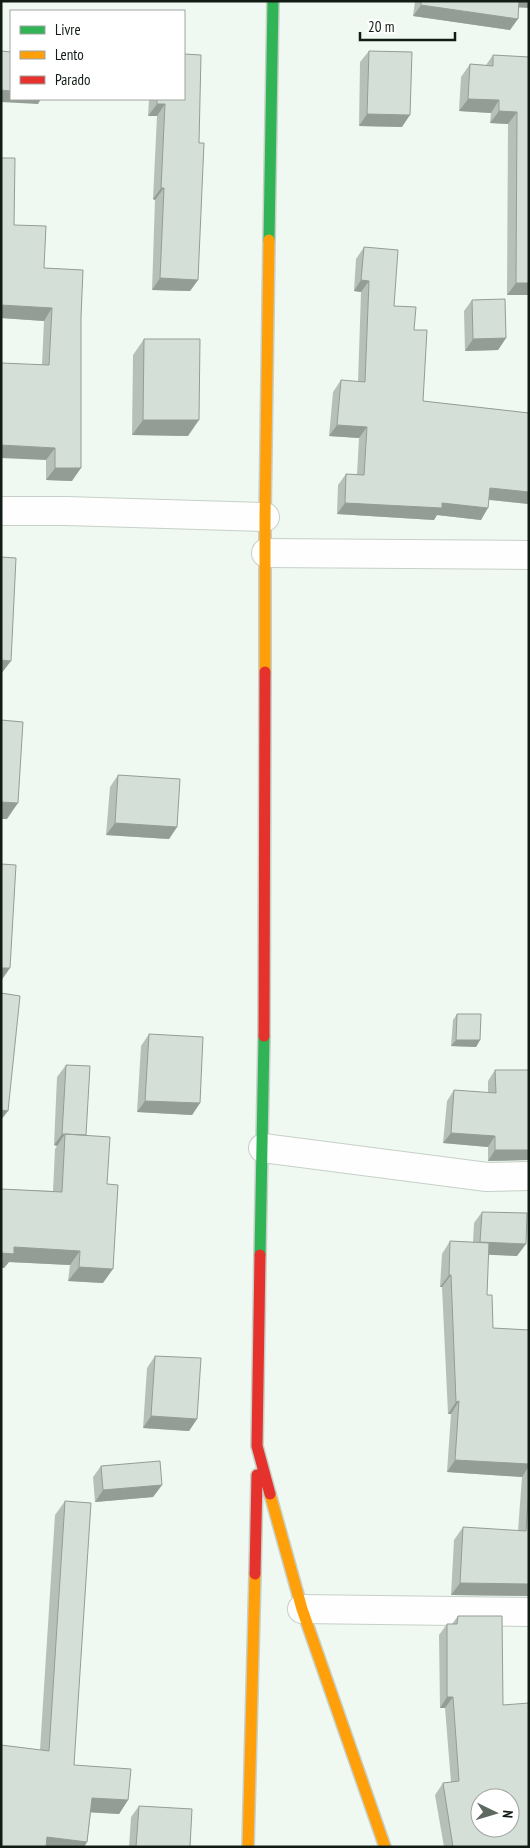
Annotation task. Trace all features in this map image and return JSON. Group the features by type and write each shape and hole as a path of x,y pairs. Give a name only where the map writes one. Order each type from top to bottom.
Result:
{"street":[{"path":"248,1847 263,1148 265,993 265,517 273,1"},
{"path":"1,511 265,517"},
{"path":"266,553 529,555"},
{"path":"263,1148 487,1177 529,1176"},
{"path":"257,1446 302,1609 385,1847"},
{"path":"302,1609 529,1612"}],"building":[{"path":"421,1 519,1 518,19 421,5"},
{"path":"1,51 10,52 10,91 1,90"},
{"path":"369,51 412,52 410,115 367,114"},
{"path":"185,54 201,55 199,143 204,143 198,280 160,278 164,188 161,188 165,104 157,104 157,100 185,100"},
{"path":"493,55 529,57 529,283 516,283 517,112 499,111 499,100 468,99 470,64 493,66"},
{"path":"1,158 15,158 14,225 46,226 44,268 83,270 81,317 81,468 55,468 55,448 1,445 1,363 49,365 52,308 1,305"},
{"path":"364,247 398,250 394,306 416,307 414,330 427,330 423,401 529,413 529,492 490,488 488,508 442,503 442,508 345,503 346,474 364,475 367,427 337,425 341,380 365,382 369,281 361,280"},
{"path":"505,299 506,338 473,339 472,300"},
{"path":"144,339 200,339 199,420 143,420"},
{"path":"1,557 16,558 11,661 1,660"},
{"path":"1,720 23,722 18,803 1,802"},
{"path":"118,775 180,779 177,827 115,823"},
{"path":"1,864 16,865 10,968 1,968"},
{"path":"1,993 20,996 8,1111 1,1110"},
{"path":"457,1014 481,1014 480,1040 456,1040"},
{"path":"149,1034 203,1037 200,1103 145,1101"},
{"path":"66,1065 90,1066 86,1135 62,1134"},
{"path":"495,1070 529,1070 529,1150 495,1150 495,1136 451,1133 454,1090 496,1093"},
{"path":"65,1134 110,1137 107,1184 118,1185 113,1269 79,1267 80,1251 14,1247 14,1254 1,1253 1,1189 62,1192"},
{"path":"482,1212 527,1213 526,1244 480,1242"},
{"path":"450,1241 489,1243 487,1295 492,1295 493,1328 529,1330 529,1464 455,1460 459,1401 456,1402 451,1275 449,1275"},
{"path":"155,1356 201,1358 197,1419 151,1416"},
{"path":"160,1461 162,1485 103,1490 101,1466"},
{"path":"529,1488 529,1584 460,1583 463,1527 526,1531"},
{"path":"65,1501 91,1503 74,1765 131,1769 128,1800 92,1798 87,1842 47,1837 46,1847 1,1847 1,1745 49,1751"},
{"path":"458,1616 502,1616 503,1705 529,1703 529,1847 453,1847 443,1783 459,1781 453,1697 447,1697 447,1624 457,1624"},
{"path":"139,1806 192,1809 190,1847 136,1847"}],"traffic: fast":[{"path":"269,240 273,1"},
{"path":"260,1255 264,1036"}],"traffic: slow":[{"path":"265,672 269,240"},
{"path":"270,1494 302,1609 385,1847"},
{"path":"248,1847 255,1574"}],"traffic: jam":[{"path":"264,1036 265,672"},
{"path":"260,1255 257,1446 270,1494"},
{"path":"255,1574 257,1475"}]}
